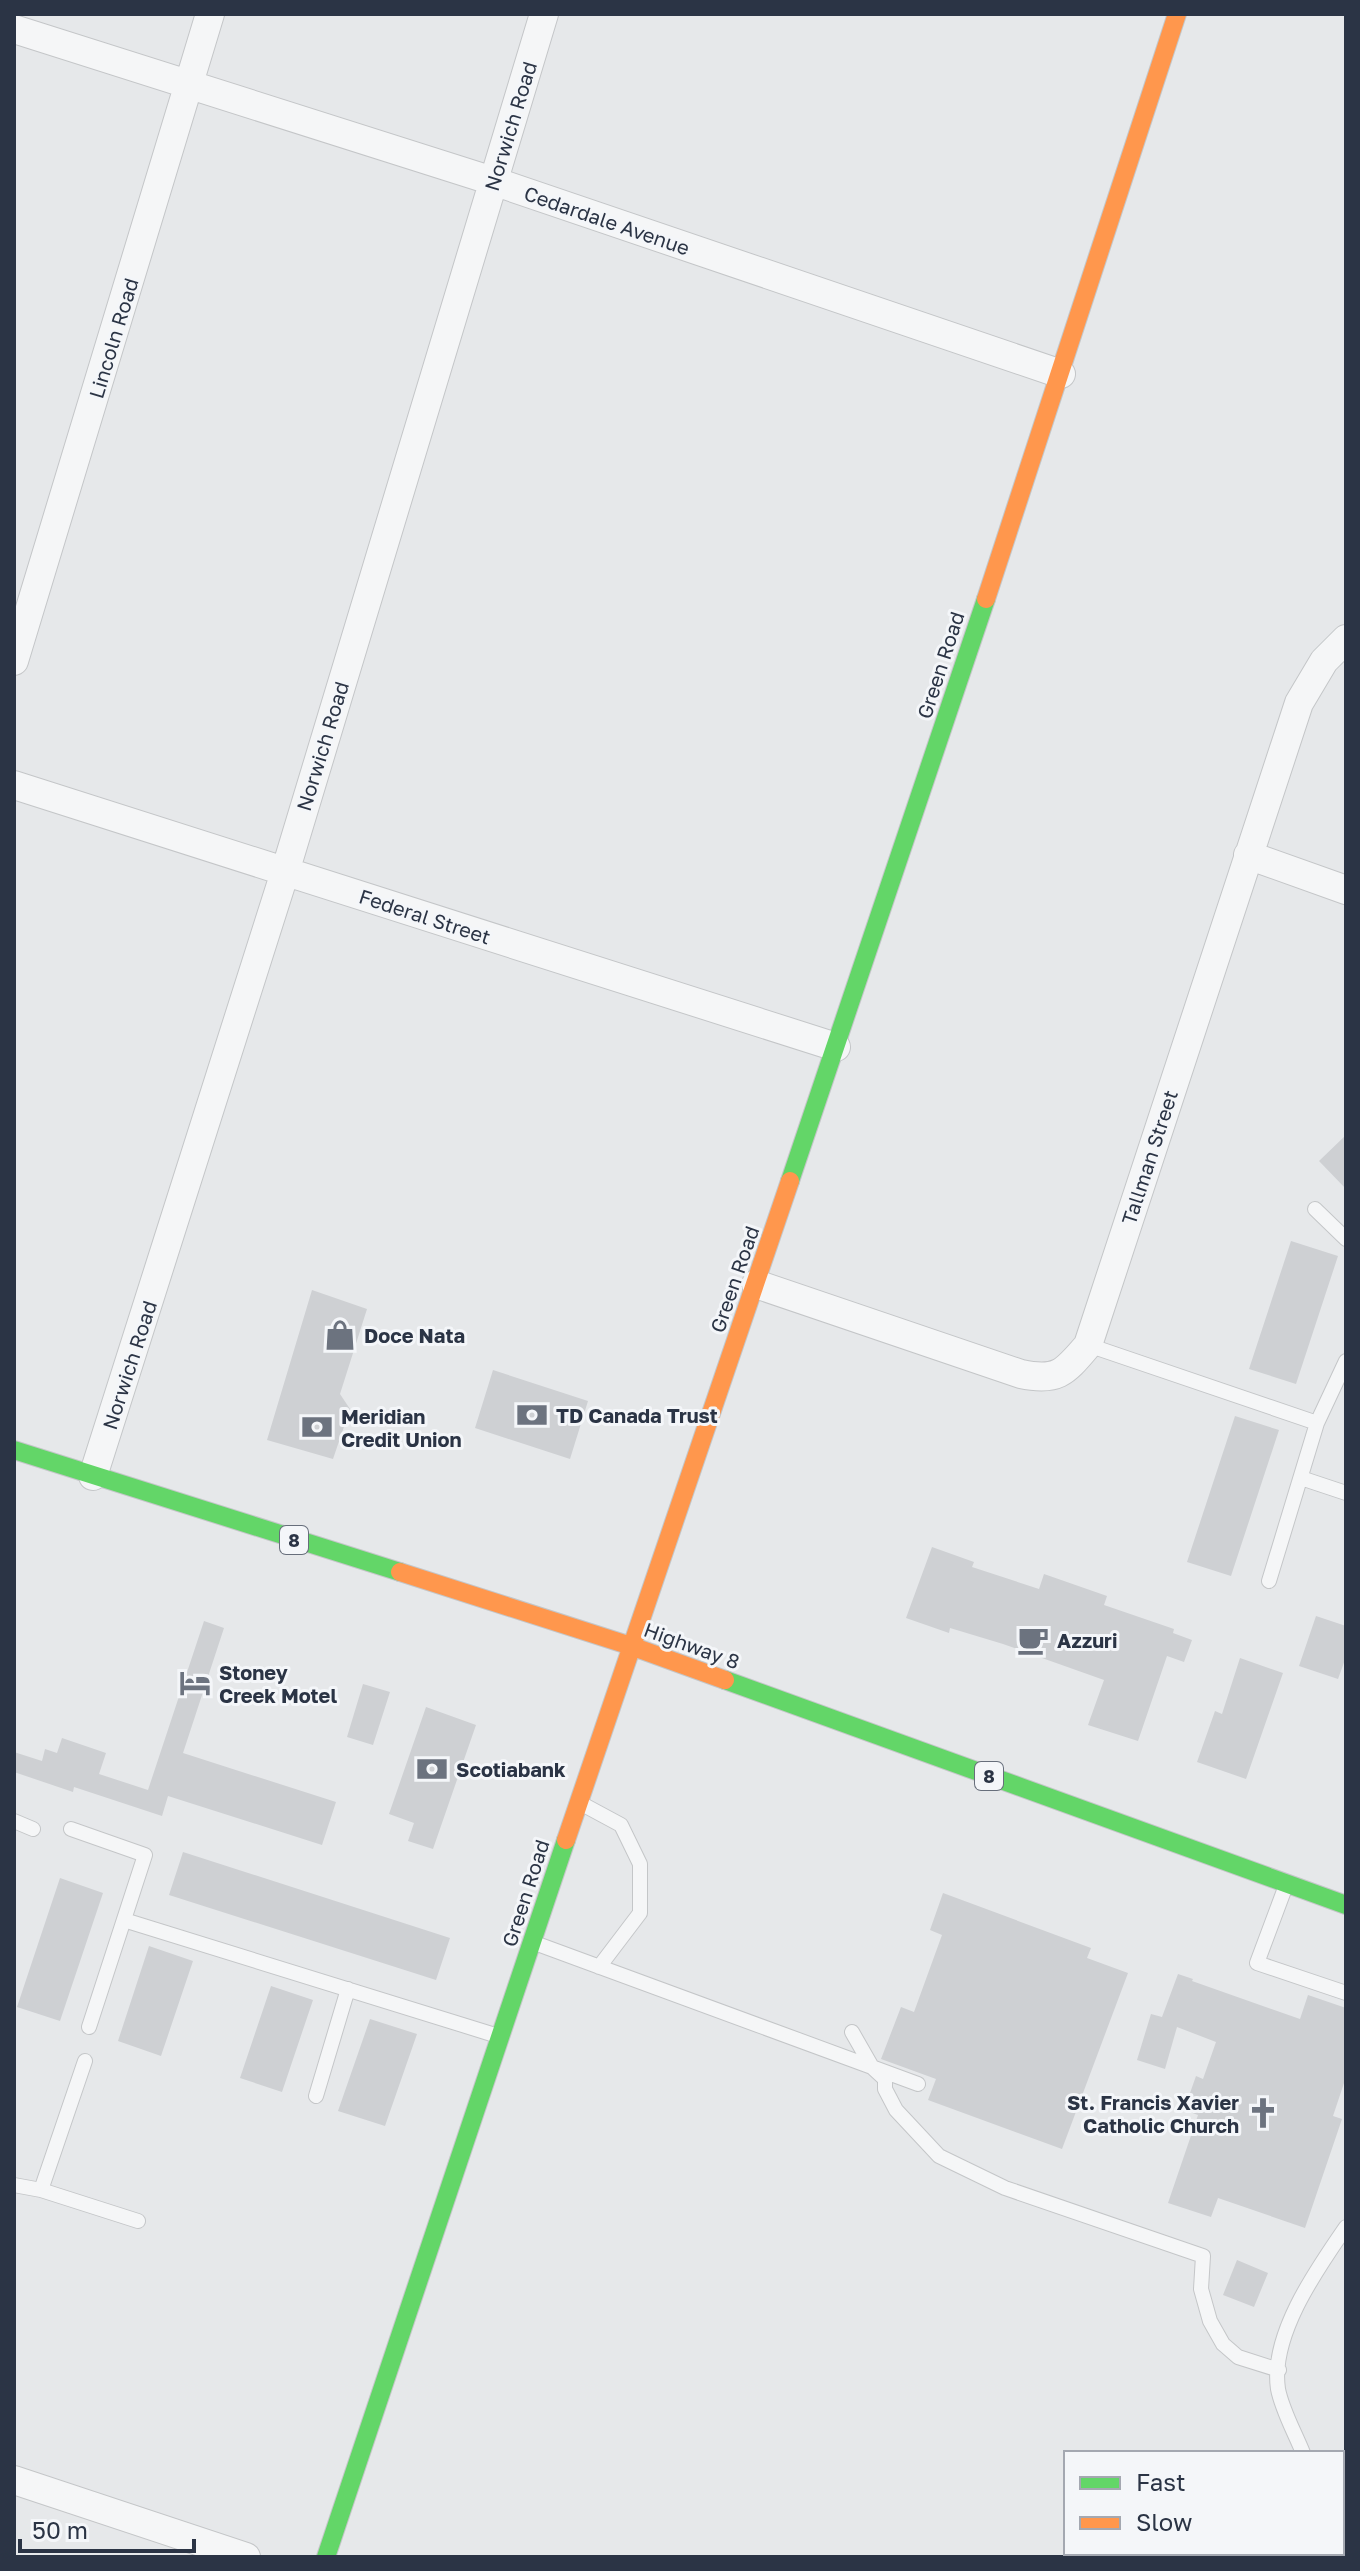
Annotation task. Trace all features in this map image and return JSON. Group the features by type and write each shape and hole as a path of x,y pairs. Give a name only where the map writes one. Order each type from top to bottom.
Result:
{"street":[{"name":"Lincoln Road","path":"14,661 210,14"},
{"name":"Norwich Road","path":"93,1476 285,872 544,14"},
{"name":"Green Road","path":"326,2557 631,1646 836,1047 1061,374 1177,14"},
{"name":"Cedardale Avenue","path":"14,29 493,181 1061,374"},
{"name":"Tallman Street","path":"756,1284 1021,1374 1043,1379 1065,1372 1088,1345 1299,703 1324,661 1346,639"},
{"name":"Federal Street","path":"14,785 836,1047"},
{"path":"1248,855 1346,890"},
{"name":"Highway 8","path":"14,1450 631,1646 1346,1905"},
{"path":"14,2480 246,2557"}],"lane":[{"path":"1315,1209 1346,1239"},
{"path":"1088,1345 1317,1423"},
{"path":"1269,1581 1317,1423 1346,1361"},
{"path":"1301,1478 1346,1493"},
{"path":"579,1802 621,1825 640,1864 640,1913 599,1967"},
{"path":"14,1821 33,1829"},
{"path":"71,1829 145,1855 89,2027"},
{"path":"1287,1884 1257,1963 1346,1993"},
{"path":"124,1920 500,2037"},
{"path":"532,1942 918,2084"},
{"path":"316,2096 348,1989"},
{"path":"852,2032 872,2067 885,2079 885,2089 896,2110 939,2156 1005,2188 1203,2256 1201,2289 1210,2321 1223,2344 1238,2357 1279,2370"},
{"path":"41,2190 85,2061"},
{"path":"14,2185 41,2190 138,2221"},
{"path":"1302,2451 1278,2390 1280,2353 1305,2285 1346,2227"}],"building":[{"path":"1346,1135 1346,1189 1319,1161"},
{"path":"1291,1241 1338,1256 1296,1384 1249,1369"},
{"path":"312,1290 367,1309 340,1394 350,1409 333,1459 267,1440"},
{"name":"TD Canada Trust","path":"493,1370 588,1401 570,1459 475,1428"},
{"path":"1235,1416 1279,1430 1231,1576 1187,1562"},
{"path":"932,1547 974,1562 972,1567 1039,1589 1044,1574 1107,1596 1104,1605 1174,1629 1173,1633 1192,1640 1184,1662 1167,1656 1138,1741 1088,1725 1104,1680 1003,1644 950,1628 949,1633 906,1618"},
{"path":"1316,1616 1346,1626 1346,1657 1338,1679 1299,1666"},
{"path":"204,1621 224,1628 183,1753 336,1802 322,1845 168,1796 162,1816 74,1787 73,1792 14,1772 14,1752 42,1761 45,1749 57,1753 62,1738 106,1753 99,1774 148,1790"},
{"path":"1240,1658 1283,1673 1246,1779 1197,1762 1215,1711 1222,1714"},
{"path":"363,1684 390,1692 373,1745 347,1737"},
{"name":"Scotiabank","path":"426,1707 476,1725 433,1849 408,1841 414,1823 389,1814"},
{"path":"183,1852 450,1938 436,1980 169,1895"},
{"path":"60,1878 103,1893 60,2021 17,2007"},
{"path":"943,1893 1091,1948 1087,1958 1128,1973 1062,2149 928,2100 936,2079 881,2059 901,2007 914,2012 942,1935 930,1930"},
{"path":"149,1946 193,1961 161,2056 118,2041"},
{"name":"St. Francis Xavier Catholic Church","path":"1178,1974 1300,2019 1308,1995 1346,2008 1346,2077 1333,2116 1342,2119 1305,2228 1218,2198 1211,2217 1168,2203 1198,2115 1184,2110 1196,2076 1203,2079 1216,2042 1177,2027 1165,2069 1137,2060 1151,2014 1162,2017"},
{"path":"271,1986 313,2000 282,2092 240,2078"},
{"path":"370,2019 417,2034 385,2126 338,2111"},
{"path":"1237,2260 1268,2273 1254,2307 1223,2295"}],"traffic: fast":[{"path":"790,1181 986,599"},
{"path":"14,1450 400,1572"},
{"path":"725,1680 1346,1905"},
{"path":"326,2557 566,1840"},
{"path":"1133,2557 1136,2555"}],"traffic: slow":[{"path":"986,599 1177,14"},
{"path":"566,1840 790,1181"},
{"path":"400,1572 631,1646 725,1680"}],"place":[{"name":"Doce Nata","path":"340,1335"},
{"name":"TD Canada Trust","path":"532,1415"},
{"name":"Meridian Credit Union","path":"317,1427"},
{"name":"Azzuri","path":"1033,1640"},
{"name":"Stoney Creek Motel","path":"195,1683"},
{"name":"Scotiabank","path":"432,1769"},
{"name":"St. Francis Xavier Catholic Church","path":"1263,2113"}]}
